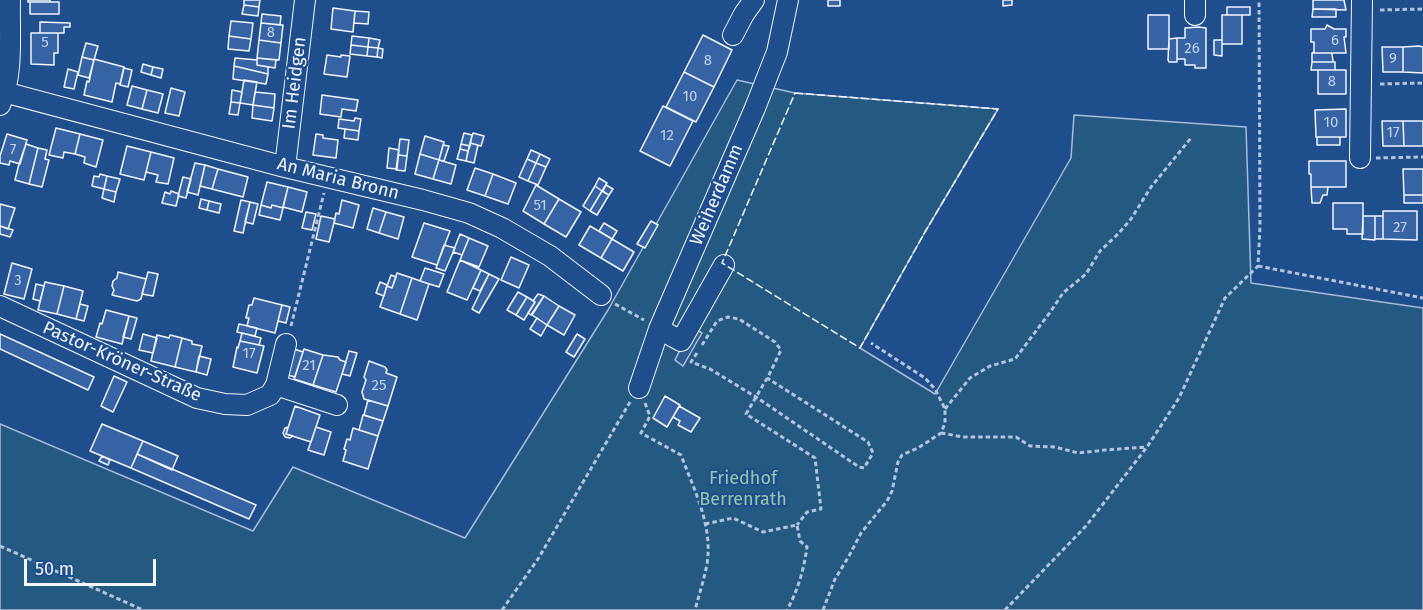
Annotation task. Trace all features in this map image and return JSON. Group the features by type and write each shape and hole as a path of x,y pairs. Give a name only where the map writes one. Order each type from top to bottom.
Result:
{"street":[{"path":"2,96 9,70 10,0"},
{"name":"Im Heidgen","path":"285,167 305,0"},
{"path":"733,35 754,0"},
{"name":"Weiherdamm","path":"639,388 655,327 755,108 777,52 788,0"},
{"path":"1360,158 1362,5"},
{"name":"An Maria Bronn","path":"2,96 469,213 502,228 550,256 601,296"},
{"path":"655,327 681,341 724,265"},
{"name":"Pastor-Kröner-Straße","path":"0,306 197,398 225,404 246,405 270,395 276,385"},
{"path":"286,344 276,385 337,405"}],"path":[{"path":"1005,610 1086,526 1147,447 1179,398 1225,298 1258,266 1260,226 1259,0"},
{"path":"1362,5 1423,9"},
{"path":"1361,84 1423,83"},
{"path":"945,409 970,378 990,366 1015,359 1063,293 1086,274 1100,251 1131,219 1151,187 1191,138"},
{"path":"1360,158 1423,157"},
{"path":"286,344 328,177"},
{"path":"1258,266 1423,298"},
{"path":"601,296 655,327"},
{"path":"705,524 734,518 763,532 797,525 807,512 821,509 815,458 746,414 756,397 767,378 781,350 775,342 739,319 728,317 717,321 691,362 710,369 756,397 860,467 864,468 873,453 868,442 767,378"},
{"path":"822,610 835,579 861,533 892,491 898,462 902,455 941,433 945,423 945,409 935,389 925,378 871,344"},
{"path":"639,388 651,416 641,433 681,455 702,510 708,544 707,563 695,610"},
{"path":"502,610 538,559 639,388"},
{"path":"941,433 963,437 1016,437 1030,446 1055,447 1078,453 1147,447"},
{"path":"787,610 805,565 807,547 800,541 797,525"},
{"path":"0,546 143,610"}],"green space":[{"name":"Friedhof Berrenrath","path":"737,80 795,93 998,109 860,348 935,394 1071,158 1074,115 1246,127 1251,283 1423,308 1423,610 0,610 0,424 253,531 293,467 465,538 608,310","holes":["692,328 701,333 683,366 675,360"]}],"shaded area":[{"path":"692,327 702,333 683,366 675,360"}],"building":[{"path":"28,0 50,0 50,2 28,2"},
{"path":"244,0 260,0 259,7 244,5"},
{"path":"828,0 840,0 840,6 828,6"},
{"path":"1003,0 1012,0 1012,5 1003,6"},
{"path":"1313,0 1344,0 1346,10 1313,9"},
{"path":"30,2 59,2 59,14 30,14"},
{"path":"244,5 259,7 258,16 242,14"},
{"path":"1227,7 1250,7 1250,15 1227,15"},
{"path":"333,8 355,11 353,32 331,29"},
{"path":"1313,9 1336,9 1336,17 1312,17"},
{"path":"355,11 369,12 368,24 354,23"},
{"path":"262,14 281,16 280,25 261,23"},
{"path":"1148,15 1169,15 1169,49 1148,49"},
{"path":"1222,15 1242,15 1242,44 1222,44"},
{"path":"231,21 253,23 251,39 229,36"},
{"path":"40,22 70,23 70,27 64,27 64,33 40,33"},
{"path":"261,23 283,25 281,43 259,40"},
{"path":"1327,25 1334,29 1346,29 1346,37 1344,37 1346,53 1312,53 1314,42 1311,42 1311,29 1325,29"},
{"path":"1185,28 1206,28 1206,68 1185,65 1185,59 1177,59 1177,38 1185,38"},
{"path":"31,33 58,33 58,53 54,53 54,65 31,64"},
{"path":"703,35 732,50 714,87 684,72"},
{"path":"229,36 251,39 249,51 228,49"},
{"path":"352,36 369,38 368,47 351,45"},
{"path":"369,38 380,40 378,48 368,47"},
{"path":"1177,38 1177,62 1169,62 1169,39"},
{"path":"259,40 281,43 279,60 257,58"},
{"path":"1214,40 1222,40 1222,56 1214,55"},
{"path":"86,43 98,46 94,60 82,57"},
{"path":"351,45 368,47 367,56 350,54"},
{"path":"368,47 378,48 377,57 367,56"},
{"path":"1382,47 1403,47 1403,72 1383,72"},
{"path":"1403,47 1423,47 1423,73 1403,72"},
{"path":"378,48 383,49 382,58 377,57"},
{"path":"1312,53 1332,53 1333,62 1312,62"},
{"path":"327,55 350,56 347,77 324,74"},
{"path":"82,57 94,60 89,78 78,75"},
{"path":"235,58 257,60 257,65 268,67 268,74 234,66"},
{"path":"257,58 276,60 275,68 257,65"},
{"path":"94,59 124,67 120,84 116,83 112,102 84,95"},
{"path":"1312,62 1335,62 1335,70 1311,70"},
{"path":"143,64 153,67 151,75 141,72"},
{"path":"234,66 268,74 266,84 233,79"},
{"path":"153,67 163,69 161,78 151,75"},
{"path":"124,68 132,70 128,87 120,85"},
{"path":"68,69 78,72 74,89 64,87"},
{"path":"1318,70 1346,70 1346,94 1318,94"},
{"path":"684,72 714,87 696,122 666,107"},
{"path":"244,80 257,82 253,105 240,103"},
{"path":"132,86 147,90 142,109 127,105"},
{"path":"171,88 185,92 179,116 165,113"},
{"path":"147,90 163,94 158,113 142,109"},
{"path":"232,90 242,92 240,103 231,102"},
{"path":"255,92 275,94 274,108 253,105"},
{"path":"322,95 358,100 356,111 342,109 341,117 320,114"},
{"path":"231,102 240,103 238,115 229,114"},
{"path":"253,105 274,108 272,121 252,118"},
{"path":"663,106 693,121 670,166 640,151"},
{"path":"1346,109 1346,137 1316,137 1315,110"},
{"path":"355,118 361,119 359,131 338,128 339,119 354,121"},
{"path":"1382,121 1403,121 1404,146 1383,146"},
{"path":"1403,121 1423,121 1423,146 1404,146"},
{"path":"56,128 80,134 75,154 64,152 63,158 49,155"},
{"path":"345,129 359,131 358,140 344,138"},
{"path":"464,133 472,135 470,146 461,144"},
{"path":"473,133 484,136 481,146 470,143"},
{"path":"7,134 27,140 20,164 10,161 9,165 0,163"},
{"path":"80,134 103,140 96,167 84,163 85,157 75,154"},
{"path":"316,134 323,135 323,138 338,140 336,158 313,155"},
{"path":"425,136 444,142 439,160 420,154"},
{"path":"1317,137 1340,137 1340,145 1317,145"},
{"path":"400,139 409,140 407,156 398,155"},
{"path":"470,143 478,145 474,163 466,161"},
{"path":"26,144 38,148 29,184 15,180"},
{"path":"461,144 470,146 468,151 460,149"},
{"path":"443,145 449,146 444,161 439,160"},
{"path":"127,146 151,152 144,180 120,174"},
{"path":"38,148 47,150 45,159 49,160 42,187 29,184"},
{"path":"389,148 399,150 397,169 387,168"},
{"path":"460,149 468,151 466,161 457,159"},
{"path":"531,150 540,154 536,163 527,159"},
{"path":"151,152 174,158 168,184 156,182 158,175 146,172"},
{"path":"420,154 439,160 433,179 415,174"},
{"path":"540,154 550,159 546,167 536,163"},
{"path":"398,155 407,156 405,171 396,170"},
{"path":"527,159 536,163 528,181 519,177"},
{"path":"439,160 456,165 451,184 433,179"},
{"path":"1309,161 1346,161 1346,187 1311,187"},
{"path":"195,163 205,165 198,195 187,192"},
{"path":"536,163 546,167 538,185 528,181"},
{"path":"205,165 218,169 212,189 200,186"},
{"path":"475,168 493,174 485,196 467,190"},
{"path":"218,169 248,177 243,197 212,189"},
{"path":"1403,169 1423,169 1423,195 1404,195"},
{"path":"100,174 107,176 104,189 92,186 94,176 99,177"},
{"path":"493,174 516,183 508,204 485,196"},
{"path":"107,176 120,179 116,192 104,189"},
{"path":"183,177 191,179 186,198 178,196"},
{"path":"599,178 607,183 602,191 595,186"},
{"path":"267,182 288,187 283,208 261,205"},
{"path":"536,185 559,199 544,224 523,211"},
{"path":"606,185 613,189 609,195 603,191"},
{"path":"595,186 602,191 590,211 583,206"},
{"path":"288,187 307,192 302,212 283,207"},
{"path":"1311,187 1328,187 1327,195 1323,195 1320,203 1312,203"},
{"path":"104,189 116,192 114,202 102,198"},
{"path":"171,191 179,194 176,206 162,203 165,192 170,194"},
{"path":"602,191 609,195 597,215 590,211"},
{"path":"1404,195 1423,195 1423,203 1404,203"},
{"path":"201,199 209,201 207,210 199,208"},
{"path":"559,199 581,212 566,237 544,224"},
{"path":"241,200 250,202 243,233 234,231"},
{"path":"342,200 359,205 353,228 334,223"},
{"path":"209,201 221,204 219,213 207,210"},
{"path":"250,202 258,204 253,224 245,222"},
{"path":"1333,203 1363,203 1363,234 1347,234 1347,229 1333,229"},
{"path":"0,204 15,208 8,229 0,226"},
{"path":"261,205 283,208 280,220 259,215"},
{"path":"373,208 386,212 379,233 367,229"},
{"path":"1383,211 1417,211 1417,240 1383,239"},
{"path":"306,212 316,214 312,230 302,228"},
{"path":"386,212 404,217 398,239 379,233"},
{"path":"321,216 335,219 329,242 316,239"},
{"path":"1363,216 1375,216 1375,240 1362,239"},
{"path":"1375,216 1383,216 1383,239 1375,239"},
{"path":"651,221 658,225 645,248 637,244"},
{"path":"424,223 450,231 437,265 412,257"},
{"path":"604,223 617,231 612,239 599,231"},
{"path":"0,226 13,230 10,237 0,234"},
{"path":"590,226 612,239 601,258 579,245"},
{"path":"460,234 469,238 462,255 453,252"},
{"path":"469,238 488,246 479,267 460,260"},
{"path":"612,239 634,252 623,271 601,258"},
{"path":"444,245 455,248 445,271 436,268"},
{"path":"511,257 529,265 519,288 501,280"},
{"path":"460,260 481,270 467,300 447,292"},
{"path":"12,263 32,269 24,299 4,294"},
{"path":"425,268 444,274 439,287 420,281"},
{"path":"481,270 489,274 480,291 473,288"},
{"path":"118,272 146,279 141,299 137,301 112,295 113,281 117,278"},
{"path":"148,272 158,274 153,296 142,294"},
{"path":"397,273 412,278 400,314 380,307 387,286 392,288"},
{"path":"489,274 499,279 479,313 472,309"},
{"path":"391,275 396,277 392,288 387,286"},
{"path":"412,278 429,284 417,320 400,314"},
{"path":"45,282 64,286 57,314 38,310"},
{"path":"380,282 387,285 384,296 376,293"},
{"path":"36,284 44,286 40,301 33,299"},
{"path":"64,286 83,291 76,319 57,314"},
{"path":"518,292 527,297 516,315 507,310"},
{"path":"538,294 544,296 531,315 528,313"},
{"path":"544,296 559,306 547,325 532,315"},
{"path":"527,297 535,302 524,320 516,315"},
{"path":"254,298 282,305 275,333 247,326 249,305 252,305"},
{"path":"80,304 88,306 84,321 76,319"},
{"path":"282,305 290,307 286,323 278,321"},
{"path":"559,306 575,315 564,335 547,325"},
{"path":"106,310 129,316 122,344 96,337"},
{"path":"129,316 137,318 131,339 123,337"},
{"path":"537,318 547,325 541,336 530,329"},
{"path":"239,324 257,328 255,336 237,332"},
{"path":"242,333 261,338 259,345 240,341"},
{"path":"0,334 94,377 88,390 0,349"},
{"path":"143,334 157,338 153,353 139,350"},
{"path":"577,334 585,339 574,357 566,352"},
{"path":"157,335 182,338 175,367 151,361"},
{"path":"182,338 192,341 192,344 202,346 196,372 175,367"},
{"path":"240,341 264,346 257,373 233,367"},
{"path":"288,347 303,352 295,377 284,374"},
{"path":"304,349 323,355 313,385 294,379"},
{"path":"349,351 357,353 350,376 342,374"},
{"path":"323,355 338,357 346,362 336,392 313,385"},
{"path":"199,356 211,359 207,375 196,372"},
{"path":"369,361 385,367 386,373 397,377 388,406 364,399 362,392"},
{"path":"114,376 127,382 113,412 101,406"},
{"path":"665,396 680,405 667,427 653,418"},
{"path":"368,400 388,406 383,421 364,415"},
{"path":"295,406 320,415 311,442 286,434"},
{"path":"679,406 700,418 691,432 678,425 680,421 673,417"},
{"path":"363,415 383,421 378,436 359,430"},
{"path":"102,424 143,441 131,468 90,451"},
{"path":"288,427 286,434 293,436 290,438 285,437 283,433"},
{"path":"316,427 331,432 324,455 308,450"},
{"path":"353,428 378,436 368,469 343,461 347,439 350,440"},
{"path":"143,441 178,456 172,470 137,454"},
{"path":"137,454 256,505 249,519 131,468"},
{"path":"102,456 110,460 108,465 99,461"}],"fence":[{"path":"795,93 998,109 860,348 722,263 795,93"}]}
